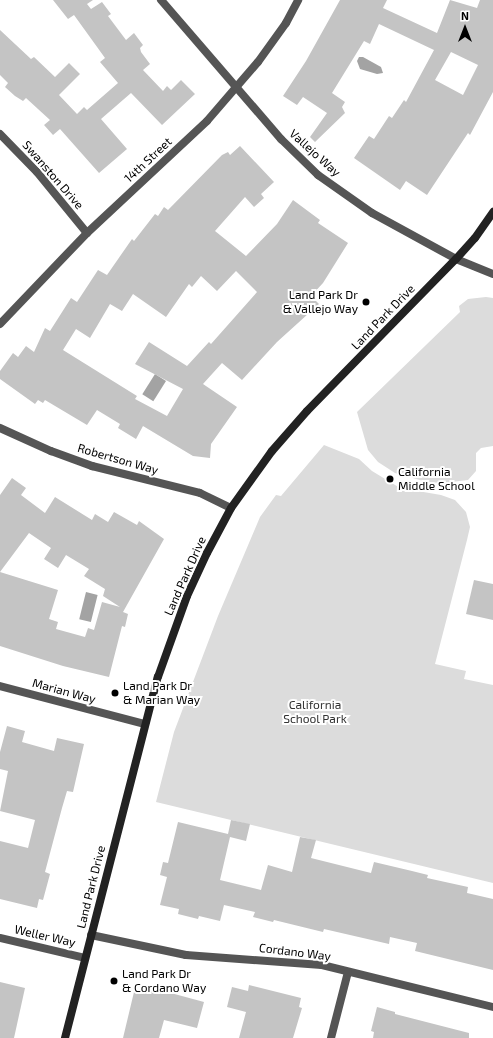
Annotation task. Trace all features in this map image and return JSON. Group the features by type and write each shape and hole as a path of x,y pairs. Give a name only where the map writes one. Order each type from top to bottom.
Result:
{"main road":[{"name":"Land Park Drive","path":"65,1038 158,677 187,596 231,508 272,450 307,411 456,259 475,238 493,212"}],"street":[{"name":"Vallejo Way","path":"161,0 197,38 236,89 281,139 318,175 372,213 456,259 493,274"},
{"name":"14th Street","path":"0,324 87,233 208,121 236,89 286,22 298,0"},
{"name":"Swanston Drive","path":"0,134 37,172 87,233"},
{"name":"Robertson Way","path":"0,428 44,449 92,466 200,493 231,508"},
{"name":"Marian Way","path":"0,686 145,724"},
{"name":"Cordano Way","path":"91,935 186,955 306,963 493,1007"},
{"name":"Weller Way","path":"0,938 85,958"},
{"path":"331,1038 348,972"}],"green space":[{"path":"486,297 493,298 493,446 481,448 476,453 476,471 468,480 443,483 427,482 395,473 378,462 368,450 357,412 460,312 459,306 468,299"},
{"name":"California School Park","path":"324,445 359,459 372,471 400,488 441,495 455,500 466,512 470,527 435,664 466,671 464,679 493,685 493,883 156,802 174,732 218,616 260,517 276,495 281,496"}],"shaded area":[{"path":"359,57 363,57 381,67 383,73 377,74 360,69 357,61"},
{"path":"155,374 166,381 153,401 142,394"},
{"path":"86,592 98,595 91,622 79,619"}],"building":[{"path":"53,0 93,0 87,4 91,9 102,2 111,14 108,16 126,40 134,33 143,45 140,48 141,52 150,64 143,70 163,91 167,86 171,90 181,80 195,94 162,125 131,93 101,119 127,149 99,173 60,129 53,135 44,125 50,120 26,98 23,101 5,87 8,83 0,75 0,30 31,59 34,57 55,77 69,63 80,74 59,95 77,114 84,107 87,110 118,83 100,62 105,58 74,15 68,19"},
{"path":"340,0 387,0 383,8 437,33 450,0 477,8 480,0 493,0 493,92 470,135 468,133 427,195 406,181 400,190 354,158 369,136 374,139 389,116 392,118 404,100 406,102 434,50 379,24 370,44 364,41 332,93 345,102 342,107 345,113 315,142 310,137 327,113 303,97 297,105 283,96 306,61","holes":["451,52 478,65 463,95 435,80"]},
{"path":"240,146 274,182 261,194 264,198 254,207 245,197 215,231 246,256 277,224 293,200 320,220 318,223 348,243 323,283 311,296 319,304 277,342 242,380 222,363 203,384 237,407 211,444 210,458 193,456 143,426 136,439 118,428 120,424 97,410 87,425 45,400 43,403 38,400 35,404 0,379 0,371 13,353 18,357 26,346 34,352 45,328 50,331 71,298 77,302 98,270 107,275 132,239 134,241 155,214 158,216 164,207 168,210 222,155 228,152 230,155","holes":["236,271 257,292 211,344 209,342 187,366 149,342 135,364 183,389 167,416 135,399 137,396 63,350 76,329 90,338 110,304 122,311 133,294 166,317 189,284 192,287 201,276 217,291"]},
{"path":"12,478 26,488 21,495 45,513 55,497 92,520 95,514 108,522 114,512 137,525 139,521 164,539 123,612 128,614 125,627 122,626 109,677 63,666 0,646 0,495","holes":["29,533 51,548 44,559 58,568 66,555 89,569 84,576 105,589 103,596 120,607 102,602 94,630 88,628 85,637 56,629 58,622 49,619 58,590 0,572"]},
{"path":"474,580 493,584 493,620 466,614"},
{"path":"7,726 25,731 22,742 54,751 57,738 84,744 73,792 67,791 45,872 50,874 43,900 39,899 37,908 0,899 0,841 28,848 35,820 0,811 8,771 0,769 0,752"},
{"path":"231,820 250,824 246,841 230,837 220,880 261,890 268,865 292,872 300,837 316,840 311,858 371,873 374,862 428,875 427,878 468,887 467,893 493,899 493,970 415,951 417,943 390,937 389,944 324,929 323,932 274,920 273,922 253,917 255,912 224,905 220,921 199,916 198,919 178,914 179,909 160,905 167,877 160,875 163,862 168,863 178,822 228,834"},
{"path":"0,982 25,988 14,1038 0,1038"},
{"path":"249,985 301,998 299,1007 302,1008 293,1038 239,1038 246,1012 227,1007 232,987 248,991"},
{"path":"145,986 204,1002 197,1028 164,1020 159,1038 123,1038 134,992 143,994"},
{"path":"377,1007 395,1012 395,1014 469,1033 469,1038 373,1038 374,1032 371,1031"}],"place":[{"name":"Land Park Dr & Vallejo Way","path":"366,302"},
{"name":"California Middle School","path":"390,479"},
{"name":"Land Park Dr & Marian Way","path":"115,693"},
{"name":"Land Park Dr & Cordano Way","path":"114,981"}]}
